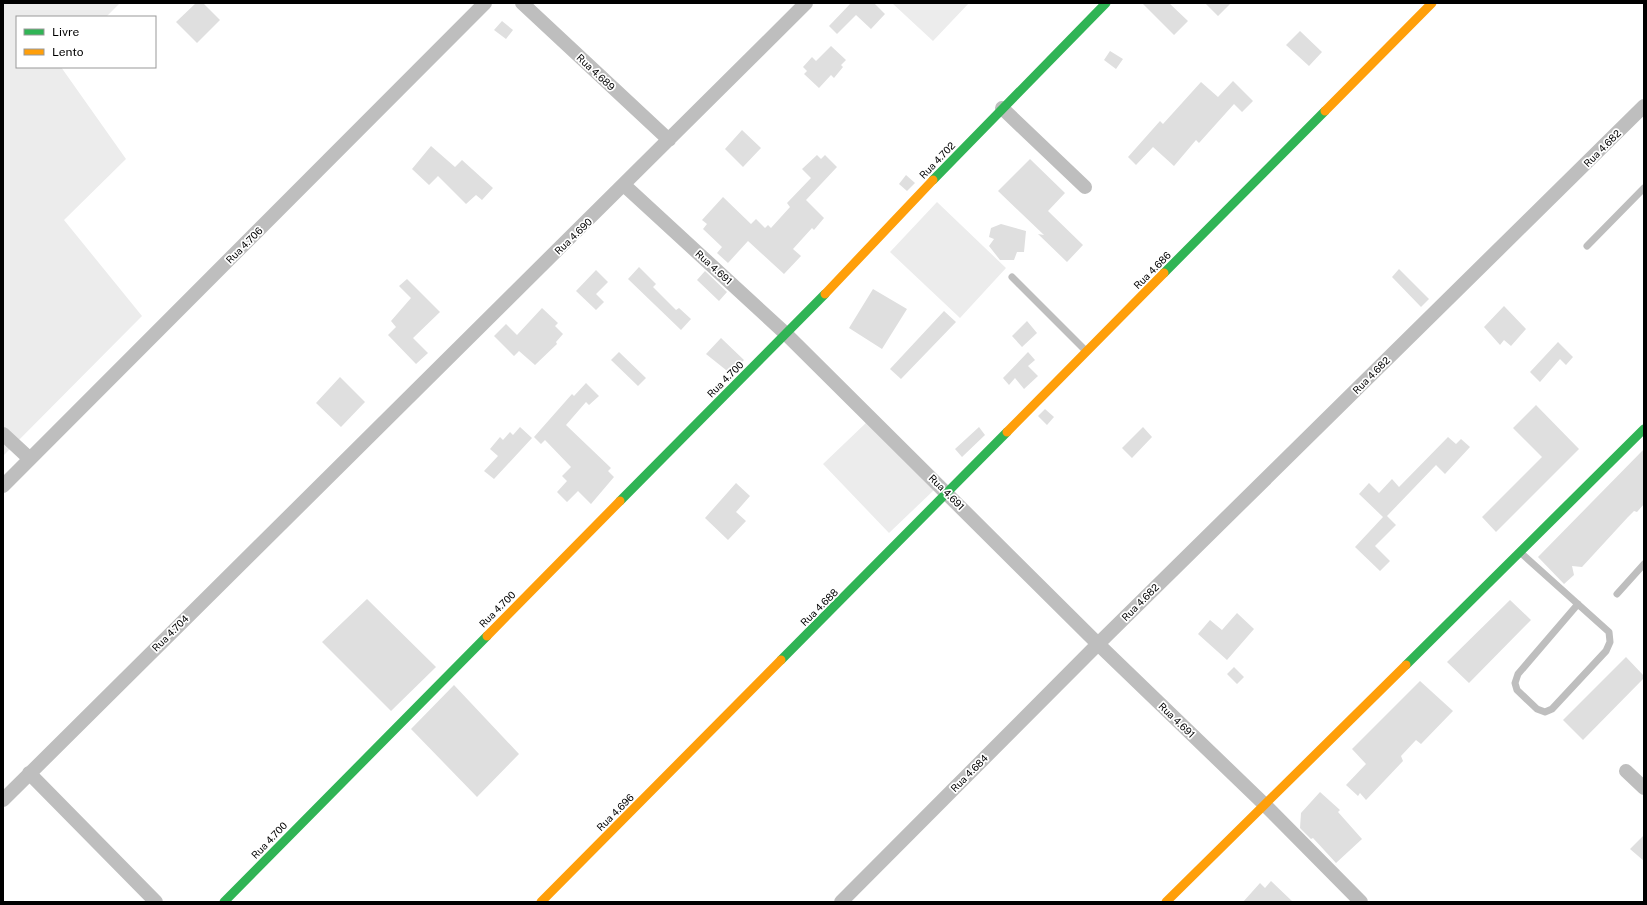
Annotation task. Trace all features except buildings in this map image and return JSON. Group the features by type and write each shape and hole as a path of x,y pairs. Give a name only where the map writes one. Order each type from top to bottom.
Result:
{"street":[{"name":"Rua 4.706","path":"3,486 484,3"},
{"name":"Rua 4.689","path":"522,3 669,140"},
{"name":"Rua 4.690","path":"338,466 624,185 806,3"},
{"name":"Rua 4.702","path":"786,334 1002,108 1106,3"},
{"name":"Rua 4.686","path":"947,492 1432,3"},
{"name":"Rua 4.682","path":"1098,644 1644,106"},
{"path":"1002,108 1085,187"},
{"name":"Rua 4.691","path":"624,185 786,334 947,492 1098,644 1264,804 1361,902"},
{"name":"Rua 4.700","path":"224,902 786,334"},
{"path":"1166,902 1519,551 1644,429"},
{"path":"3,434 30,459"},
{"name":"Rua 4.704","path":"3,800 338,466"},
{"name":"Rua 4.688","path":"706,737 947,492"},
{"name":"Rua 4.684","path":"841,902 1098,644"},
{"name":"Rua 4.696","path":"541,902 706,737"},
{"path":"1626,771 1644,788"},
{"path":"29,773 156,902"}],"lane":[{"path":"1587,246 1644,188"},
{"path":"1012,276 1086,351"},
{"path":"1519,551 1578,604 1609,632 1610,642 1606,651 1552,709 1545,712 1537,709 1517,690 1515,683 1518,674 1578,604"},
{"path":"1617,594 1644,564"}],"shaded area":[{"path":"3,3 119,4 107,16 16,16 16,68 62,68 126,159 64,220 142,316 3,456"},
{"path":"892,3 969,3 933,41"},
{"path":"937,202 1006,268 960,318 890,252"},
{"path":"868,421 934,490 889,533 823,464"}],"traffic: fast":[{"path":"933,180 1106,3"},
{"path":"1164,273 1325,111"},
{"path":"620,501 825,294"},
{"path":"1406,665 1644,429"},
{"path":"781,660 1007,432"},
{"path":"224,902 487,636"}],"traffic: slow":[{"path":"1325,111 1432,3"},
{"path":"825,294 933,180"},
{"path":"1007,432 1164,273"},
{"path":"487,636 620,501"},
{"path":"541,902 781,660"},
{"path":"1166,902 1406,665"}]}
